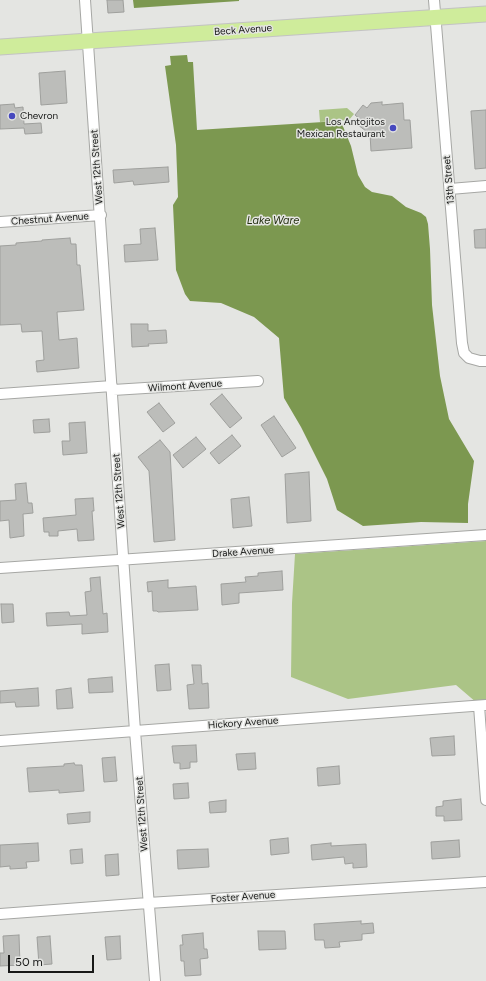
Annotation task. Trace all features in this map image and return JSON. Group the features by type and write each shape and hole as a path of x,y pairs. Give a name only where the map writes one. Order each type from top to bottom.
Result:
{"main road":[{"name":"Beck Avenue","path":"0,47 486,14"}],"street":[{"name":"West 12th Street","path":"85,0 101,215 135,731 154,981"},
{"name":"13th Street","path":"434,0 462,343 464,352 469,358 486,361"},
{"path":"450,189 486,186"},
{"name":"Chestnut Avenue","path":"0,222 101,215"},
{"name":"Wilmont Avenue","path":"0,394 258,381"},
{"name":"Drake Avenue","path":"0,568 486,535"},
{"path":"482,705 486,800"},
{"name":"Hickory Avenue","path":"0,741 482,705"},
{"name":"Foster Avenue","path":"0,914 148,903 486,882"}],"shaded area":[{"path":"347,108 354,114 349,120 320,122 319,110"},
{"path":"486,541 486,702 477,703 456,685 348,699 291,677 292,603 295,554"}],"water":[{"path":"133,0 239,0 239,1 134,8"},
{"name":"Lake Ware","path":"187,55 188,62 193,62 197,130 339,121 342,124 351,146 358,175 365,187 372,192 392,196 406,207 421,213 426,217 430,249 432,305 440,376 449,419 474,461 468,504 468,523 421,522 363,526 337,510 327,479 301,427 284,398 279,338 254,317 221,303 190,301 185,294 176,270 173,205 178,197 176,145 165,66 171,65 170,56"}],"building":[{"path":"107,0 123,0 124,12 108,13"},
{"path":"65,71 67,103 41,105 39,73"},
{"name":"Los Antojitos Mexican Restaurant","path":"382,102 382,105 403,103 404,120 410,120 412,148 371,151 370,134 358,125 362,121 355,115 363,105 367,108 371,103"},
{"name":"Chevron","path":"14,104 15,108 23,107 24,124 41,123 42,133 25,134 24,128 0,129 0,105"},
{"path":"486,110 486,168 475,169 471,111"},
{"path":"168,167 169,182 134,185 133,181 114,183 113,170"},
{"path":"155,228 158,260 125,262 124,245 141,244 140,229"},
{"path":"486,229 486,248 475,248 474,230"},
{"path":"70,238 71,244 76,244 77,265 80,265 84,310 57,312 59,340 77,338 79,368 37,372 36,361 44,360 42,331 22,332 21,324 0,325 0,246"},
{"path":"131,324 148,324 148,331 166,330 167,343 132,347"},
{"path":"222,394 242,418 230,428 210,404"},
{"path":"159,403 175,423 163,432 147,412"},
{"path":"274,416 296,448 282,457 261,425"},
{"path":"49,419 50,432 34,433 33,420"},
{"path":"85,422 87,453 63,455 62,441 70,441 69,423"},
{"path":"232,435 241,446 219,464 210,453"},
{"path":"196,437 206,449 183,468 173,455"},
{"path":"160,440 170,452 175,540 154,542 149,471 138,457"},
{"path":"309,472 311,521 287,523 285,474"},
{"path":"26,483 28,503 32,503 33,513 23,514 24,536 10,538 9,520 0,521 0,501 16,500 15,484"},
{"path":"249,497 252,526 233,528 231,499"},
{"path":"93,498 94,511 92,511 94,540 78,541 77,529 58,531 58,536 49,536 49,532 44,532 43,518 76,515 75,499"},
{"path":"282,571 283,590 239,593 239,603 222,605 221,584 246,582 245,577 258,576 258,573"},
{"path":"100,577 103,614 107,613 108,632 82,634 82,624 47,626 46,613 69,612 70,616 87,615 85,592 91,591 90,578"},
{"path":"168,580 168,588 196,586 198,610 153,611 152,591 148,592 147,582"},
{"path":"1,604 13,604 14,622 2,623"},
{"path":"169,664 171,690 157,691 155,665"},
{"path":"192,665 201,665 202,684 208,683 209,708 189,709 187,685 194,684"},
{"path":"112,677 113,692 89,693 88,679"},
{"path":"38,688 39,706 16,707 15,702 0,703 0,691"},
{"path":"71,688 73,708 57,709 56,690"},
{"path":"454,736 455,755 432,756 430,738"},
{"path":"196,745 197,762 190,762 190,768 180,769 180,763 174,763 172,746"},
{"path":"255,753 256,769 238,770 236,754"},
{"path":"115,757 117,781 104,782 102,758"},
{"path":"74,763 75,765 82,765 84,791 59,793 59,790 29,792 27,768 64,766 64,764"},
{"path":"339,766 340,784 318,786 317,768"},
{"path":"188,783 189,798 174,799 173,784"},
{"path":"461,799 462,820 444,821 444,816 436,816 436,807 443,806 443,801"},
{"path":"226,800 226,812 210,813 209,802"},
{"path":"90,812 90,822 68,824 67,814"},
{"path":"288,838 289,853 271,855 270,840"},
{"path":"459,840 460,857 432,859 431,842"},
{"path":"38,843 39,861 26,862 27,868 10,869 10,866 0,867 0,845"},
{"path":"331,843 331,846 366,844 367,867 353,868 353,863 345,864 344,857 312,860 311,845"},
{"path":"82,849 83,863 71,864 70,850"},
{"path":"208,849 209,867 178,869 177,850"},
{"path":"118,854 119,875 106,876 105,855"},
{"path":"361,921 361,924 373,923 374,933 362,934 362,940 339,942 340,947 325,948 324,940 315,940 314,924"},
{"path":"258,931 285,931 286,949 259,950"},
{"path":"203,933 204,949 207,949 208,958 200,959 201,975 185,976 184,961 181,961 180,945 183,945 182,935"},
{"path":"19,935 20,965 0,966 0,953 4,953 3,936"},
{"path":"50,936 52,964 39,965 37,937"},
{"path":"120,936 121,959 107,960 105,937"}],"place":[{"name":"Chevron","path":"12,116"},
{"name":"Los Antojitos Mexican Restaurant","path":"393,128"}]}
